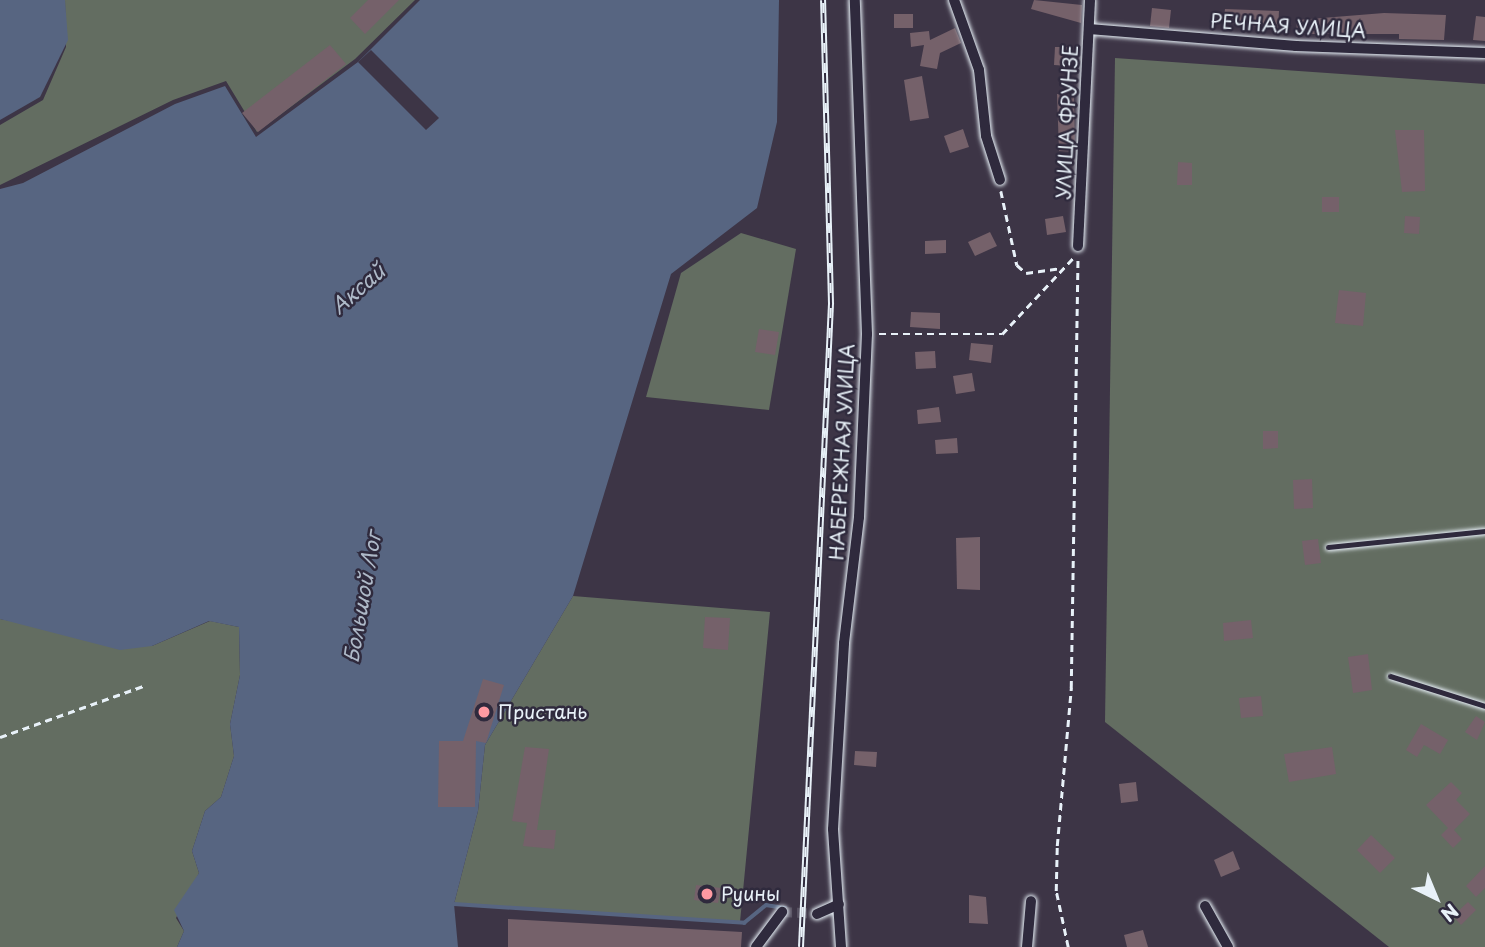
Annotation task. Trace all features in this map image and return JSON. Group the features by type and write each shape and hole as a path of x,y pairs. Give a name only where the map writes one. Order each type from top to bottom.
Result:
{"street":[{"name":"НАБЕРЕЖНАЯ УЛИЦА","path":"841,947 833,830 844,643 859,517 867,334 855,0"},
{"path":"954,0 979,70 986,136 1000,180"},
{"name":"УЛИЦА ФРУНЗЕ","path":"1078,246 1090,0"},
{"name":"РЕЧНАЯ УЛИЦА","path":"1089,29 1296,46 1485,53"},
{"path":"1027,947 1031,901"},
{"path":"817,914 839,904"},
{"path":"1205,906 1228,947"},
{"path":"756,947 782,912"}],"lane":[{"path":"1328,547 1485,531"},
{"path":"1390,676 1485,706"}],"path":[{"path":"1000,180 1003,222 1012,227 1017,265 1026,273 1062,267 1073,261 1078,246"},
{"path":"1068,947 1056,891 1071,688 1078,246"},
{"path":"867,334 1002,334 1062,267"},
{"path":"0,737 146,685"}],"green space":[{"path":"65,0 415,0 355,59 257,132 226,81 173,100 0,185 0,125 43,100 66,47"},
{"path":"1115,58 1485,84 1485,947 1389,947 1105,722"},
{"path":"741,233 796,249 769,410 646,397 681,273"},
{"path":"573,596 770,612 740,922 454,904 478,811 485,745"},
{"path":"0,619 152,646 210,621 239,627 240,675 230,724 234,756 221,797 205,811 192,851 199,873 176,918 184,931 177,947 0,947"}],"water":[{"path":"0,0 65,0 68,40 40,97 0,120"},
{"path":"420,0 779,0 777,122 757,208 671,274 573,596 485,745 478,811 454,904 458,947 177,947 184,931 174,910 199,873 192,851 205,811 221,797 234,756 230,724 240,675 239,627 209,621 152,646 120,650 0,619 0,189 23,183 175,104 225,86 256,137 358,62"}],"pier":[{"path":"371,50 439,118 426,130 358,62"}],"building":[{"path":"368,0 399,0 365,34 350,18"},
{"path":"1034,0 1082,5 1081,23 1031,9"},
{"path":"1152,8 1171,10 1169,28 1150,26"},
{"path":"1225,9 1279,11 1278,29 1223,23"},
{"path":"1384,13 1446,15 1444,40 1399,39 1399,34 1296,34 1297,20"},
{"path":"894,14 913,14 913,28 894,28"},
{"path":"1476,16 1485,17 1485,41 1473,40"},
{"path":"955,28 961,43 940,53 937,69 920,66 924,45 911,47 910,33 929,31 930,40"},
{"path":"330,45 346,64 258,132 242,113"},
{"path":"1055,47 1069,47 1068,66 1054,65"},
{"path":"922,76 929,118 910,121 904,80"},
{"path":"1057,94 1074,95 1075,152 1059,151"},
{"path":"963,129 969,147 950,153 944,136"},
{"path":"1395,130 1424,130 1425,191 1402,192"},
{"path":"1178,162 1192,163 1192,185 1177,185"},
{"path":"1322,197 1339,197 1339,212 1322,212"},
{"path":"1063,216 1066,232 1047,235 1045,219"},
{"path":"1405,216 1420,217 1419,234 1404,233"},
{"path":"990,232 997,246 975,256 968,242"},
{"path":"946,240 946,253 925,254 925,241"},
{"path":"1339,290 1366,293 1363,326 1335,323"},
{"path":"911,312 940,313 940,329 910,327"},
{"path":"759,329 779,332 775,355 755,352"},
{"path":"971,343 993,345 991,363 969,360"},
{"path":"935,351 936,368 916,369 915,352"},
{"path":"972,373 975,391 956,394 953,376"},
{"path":"939,407 941,422 918,424 917,410"},
{"path":"1263,431 1278,431 1278,448 1263,449"},
{"path":"957,438 958,453 936,454 935,440"},
{"path":"1312,479 1313,508 1294,509 1293,480"},
{"path":"980,537 980,590 957,589 956,538"},
{"path":"1318,539 1321,563 1305,565 1302,541"},
{"path":"705,617 730,618 728,650 703,648"},
{"path":"1251,620 1253,638 1224,641 1223,623"},
{"path":"1368,654 1372,690 1353,693 1348,657"},
{"path":"483,679 504,685 486,743 476,741 475,807 438,807 439,741 463,741"},
{"path":"1261,696 1263,716 1241,718 1239,698"},
{"path":"1476,716 1485,722 1477,740 1465,732"},
{"path":"1421,724 1448,740 1440,754 1424,745 1417,757 1406,750"},
{"path":"525,747 549,749 537,830 556,830 554,849 523,846 527,823 512,821"},
{"path":"1332,747 1336,774 1289,782 1284,754"},
{"path":"855,751 877,752 876,767 854,765"},
{"path":"1136,782 1138,801 1121,803 1119,784"},
{"path":"1451,782 1462,793 1456,800 1470,814 1454,830 1462,839 1453,848 1441,835 1448,828 1426,805"},
{"path":"1371,835 1395,858 1380,873 1357,850"},
{"path":"1233,851 1240,869 1221,877 1214,860"},
{"path":"1485,866 1485,888 1476,897 1466,886"},
{"name":"Руины","path":"696,885 721,888 718,903 694,900"},
{"path":"969,895 986,897 988,924 969,923"},
{"path":"1468,902 1476,910 1461,925 1453,916"},
{"path":"508,919 742,932 741,947 508,947"},
{"path":"1143,930 1148,947 1127,947 1124,935"}],"waterway":[{"path":"454,904 744,923 766,905 786,908"}],"tunnel":[{"path":"782,912 817,914"}],"railway":[{"path":"801,947 831,303 823,0"}],"place":[{"name":"Пристань","path":"484,712"},
{"name":"Руины","path":"707,894"}],"water label":[{"name":"Аксай","path":"357,288"},
{"name":"Большой Лог","path":"361,597"}]}
